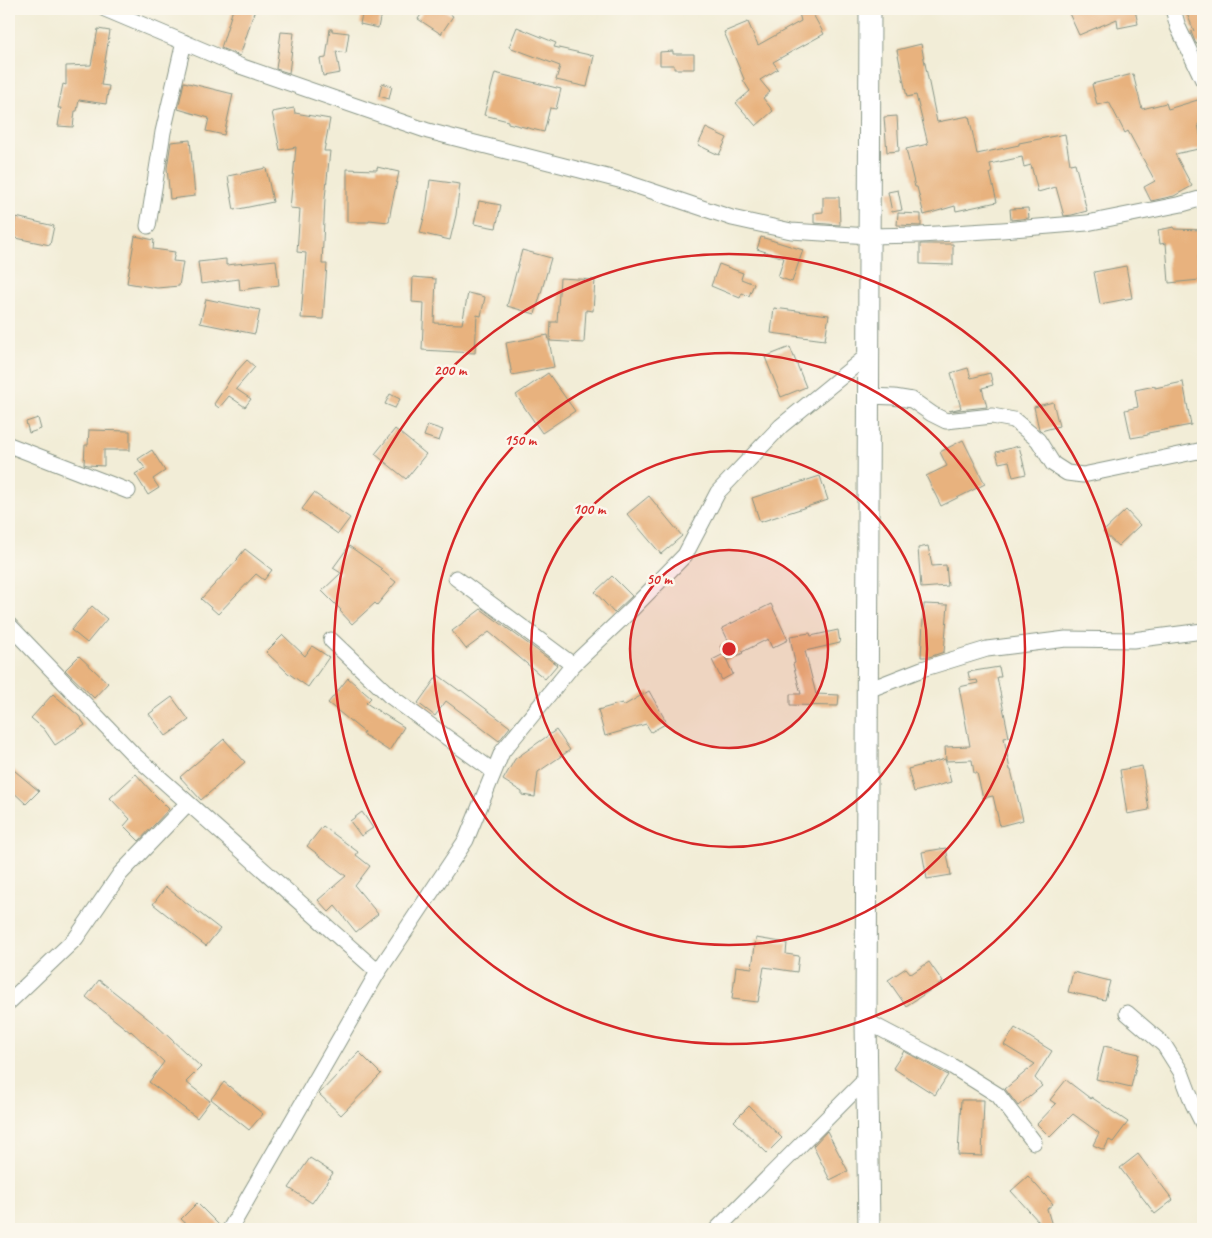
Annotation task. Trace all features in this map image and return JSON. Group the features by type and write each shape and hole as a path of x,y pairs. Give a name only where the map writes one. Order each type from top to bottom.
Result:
{"main road":[{"path":"869,1229 866,1021 870,9"}],"street":[{"path":"105,9 240,66 428,131 619,180 732,218 791,232 869,236 920,235 1087,223 1203,198"},
{"path":"1173,9 1178,27 1203,80"},
{"path":"148,226 163,132 184,42"},
{"path":"230,1229 378,972 466,840 502,752 573,664 685,556 718,492 781,426 868,355"},
{"path":"868,396 912,400 946,421 992,416 1014,420 1038,440 1053,464 1067,473 1083,475 1203,450"},
{"path":"9,445 128,491"},
{"path":"456,578 573,664"},
{"path":"9,624 132,753 378,972"},
{"path":"868,690 922,669 987,649 1066,639 1133,640 1203,631"},
{"path":"331,640 390,696 493,772"},
{"path":"9,1002 76,938 120,874 188,803"},
{"path":"1127,1013 1164,1045 1181,1072 1203,1124"},
{"path":"866,1021 950,1065 998,1096 1034,1142"},
{"path":"717,1229 867,1078"}],"building":[{"path":"233,9 255,9 240,56 221,48"},
{"path":"363,9 382,9 378,28 360,24"},
{"path":"425,9 442,9 453,16 441,34 418,19"},
{"path":"798,9 810,9 824,34 773,62 778,69 760,80 770,92 763,98 773,111 756,126 736,103 750,91 743,80 724,32 748,22 758,45 801,21"},
{"path":"1067,9 1139,9 1135,10 1138,24 1118,28 1117,19 1079,35"},
{"path":"1185,9 1203,9 1203,52 1199,43 1196,44 1191,32 1194,31"},
{"path":"517,27 556,43 554,47 594,56 587,87 556,80 560,66 509,47"},
{"path":"98,29 110,31 101,85 109,86 106,104 79,100 77,111 75,111 73,127 58,126 61,108 58,108 63,84 66,85 66,66 91,65"},
{"path":"330,29 332,31 349,33 346,53 336,51 340,73 323,76 320,59 326,58"},
{"path":"281,32 294,33 289,73 276,69"},
{"path":"921,44 937,122 969,116 977,154 1065,134 1070,164 1075,163 1087,211 1064,216 1056,187 1038,192 1031,165 1024,167 1022,157 990,164 992,173 990,173 997,202 956,211 955,206 924,215 906,149 928,144 916,95 907,97 897,50"},
{"path":"673,51 673,54 694,54 694,69 674,69 674,65 660,65 660,52"},
{"path":"495,73 561,89 556,109 550,108 544,132 484,115"},
{"path":"1133,74 1142,109 1166,103 1168,109 1201,99 1203,123 1198,124 1203,148 1175,154 1192,186 1174,196 1151,201 1144,187 1155,181 1128,131 1125,133 1109,102 1097,105 1092,84"},
{"path":"184,82 233,94 224,135 206,131 209,118 178,109"},
{"path":"382,83 392,86 389,99 379,96"},
{"path":"294,108 295,113 330,119 324,151 330,151 325,198 322,264 327,264 323,319 301,318 306,253 297,252 300,209 290,208 296,147 280,150 272,112"},
{"path":"897,116 899,151 887,152 884,117"},
{"path":"706,128 727,138 719,155 698,145"},
{"path":"190,140 195,196 170,199 167,168 171,142"},
{"path":"377,167 399,172 389,222 369,220 369,222 347,222 347,169 377,170"},
{"path":"266,168 273,202 234,210 228,176"},
{"path":"430,180 460,184 456,215 450,240 420,233 426,210"},
{"path":"898,190 902,210 892,212 888,192"},
{"path":"823,197 839,197 840,225 814,223 814,213 823,212"},
{"path":"479,201 501,205 496,228 474,224"},
{"path":"1028,208 1029,218 1011,220 1010,209"},
{"path":"898,213 921,214 921,226 897,225"},
{"path":"16,217 54,226 50,245 11,237"},
{"path":"1174,227 1174,229 1203,230 1203,255 1198,255 1200,280 1169,283 1166,243 1160,244 1158,230"},
{"path":"135,236 154,240 153,249 175,252 173,261 183,262 179,286 157,288 127,283"},
{"path":"761,237 803,250 792,282 778,277 784,258 757,249"},
{"path":"920,244 953,244 953,265 920,264"},
{"path":"522,250 551,258 535,314 507,306"},
{"path":"226,259 226,265 276,260 279,285 240,290 239,279 201,284 198,262"},
{"path":"719,264 743,273 741,279 754,284 749,296 742,293 740,298 711,286"},
{"path":"1126,266 1132,298 1100,304 1094,272"},
{"path":"413,277 436,279 434,323 462,324 468,293 485,297 481,316 477,315 475,353 422,350 424,303 412,302"},
{"path":"560,278 595,280 593,311 586,310 584,343 550,341 551,322 557,322"},
{"path":"206,299 260,310 255,334 200,323"},
{"path":"774,308 829,315 825,340 771,333"},
{"path":"548,335 554,367 512,375 506,343"},
{"path":"790,347 806,387 781,397 765,357"},
{"path":"247,360 255,367 236,389 251,399 245,407 229,396 219,408 214,404 234,374"},
{"path":"968,368 971,378 990,373 993,385 982,388 987,407 949,411 961,408 951,373"},
{"path":"548,373 575,411 542,433 516,395"},
{"path":"1183,382 1191,425 1131,438 1125,410 1138,407 1135,390"},
{"path":"390,394 400,399 395,408 385,404"},
{"path":"1053,402 1059,426 1041,431 1034,407"},
{"path":"38,418 41,429 29,433 26,422"},
{"path":"428,425 443,430 439,441 424,436"},
{"path":"395,429 426,454 406,479 375,454"},
{"path":"89,430 130,431 130,450 104,450 104,466 84,464 85,445 88,445"},
{"path":"963,440 985,484 941,506 926,476 947,466 940,452"},
{"path":"1019,446 1026,474 1013,477 1009,461 999,463 996,452"},
{"path":"152,450 165,471 153,479 159,488 148,495 135,474 145,468 138,459"},
{"path":"820,476 828,500 760,522 752,498"},
{"path":"314,493 350,518 338,534 302,509"},
{"path":"649,496 682,536 661,554 627,514"},
{"path":"1126,510 1140,525 1118,546 1103,532"},
{"path":"349,546 382,569 396,582 377,605 375,603 352,624 322,591 341,573 333,568"},
{"path":"928,546 932,566 946,565 948,586 921,588 918,548"},
{"path":"245,549 272,570 264,580 256,574 218,614 201,599"},
{"path":"612,576 632,596 614,613 595,592"},
{"path":"771,604 788,640 772,648 768,639 727,661 720,646 729,642 722,628"},
{"path":"924,604 948,605 944,652 929,657 921,657"},
{"path":"92,606 107,619 87,643 71,630"},
{"path":"481,609 557,665 545,679 489,632 466,649 452,631"},
{"path":"838,630 840,643 805,651 816,694 839,695 838,706 790,705 790,694 801,694 793,664 795,663 790,636 810,633 811,636"},
{"path":"283,635 305,656 312,646 329,657 308,687 288,673 266,652"},
{"path":"724,654 733,674 722,680 712,660"},
{"path":"79,656 108,683 94,698 65,670"},
{"path":"999,667 1001,677 997,677 1009,737 1004,738 1023,820 1000,826 993,796 983,798 977,773 974,773 972,760 946,761 945,747 970,746 959,687 978,683 977,680 970,681 968,672"},
{"path":"438,675 510,727 499,741 446,701 435,716 418,703"},
{"path":"348,678 371,698 366,703 404,727 389,751 363,734 364,732 328,703"},
{"path":"649,691 667,723 651,732 646,724 605,736 598,710 622,703 623,706"},
{"path":"53,694 79,716 85,725 55,745 44,729 31,718"},
{"path":"172,697 189,720 166,736 149,714"},
{"path":"556,730 570,750 538,772 535,797 522,795 522,792 503,780 515,759"},
{"path":"224,739 245,762 201,800 180,777"},
{"path":"945,759 951,782 914,792 908,769"},
{"path":"9,766 39,791 26,804 9,788"},
{"path":"1142,766 1149,810 1127,814 1120,770"},
{"path":"136,774 169,809 139,841 124,826 130,819 110,798"},
{"path":"362,812 373,828 361,836 350,821"},
{"path":"323,826 358,852 356,855 370,866 355,886 378,914 356,932 335,906 329,912 318,900 346,876 307,846"},
{"path":"946,848 951,875 927,879 922,852"},
{"path":"166,887 220,929 206,946 153,904"},
{"path":"756,938 787,943 786,954 799,956 797,972 764,967 758,1002 732,999 736,966 752,968"},
{"path":"929,962 943,982 906,1006 888,980 906,968 911,974"},
{"path":"1073,972 1110,981 1105,1000 1068,992"},
{"path":"99,980 156,1025 201,1067 186,1082 210,1101 197,1118 149,1082 164,1062 131,1031 86,997"},
{"path":"1015,1028 1052,1051 1035,1078 1042,1086 1018,1106 1005,1089 1035,1064 1004,1045"},
{"path":"1104,1046 1139,1054 1131,1087 1096,1079"},
{"path":"904,1051 948,1075 935,1095 893,1068"},
{"path":"359,1052 381,1074 341,1115 319,1094"},
{"path":"1066,1080 1091,1099 1091,1097 1128,1122 1113,1142 1109,1140 1104,1150 1093,1145 1099,1133 1073,1114 1050,1137 1037,1124 1056,1104 1050,1100"},
{"path":"224,1082 263,1114 249,1130 211,1099"},
{"path":"961,1100 984,1100 982,1156 958,1155"},
{"path":"749,1106 782,1138 767,1153 734,1121"},
{"path":"827,1131 848,1171 830,1180 813,1146"},
{"path":"1138,1154 1173,1200 1155,1214 1120,1168"},
{"path":"310,1158 333,1173 312,1203 289,1188"},
{"path":"1028,1176 1053,1204 1047,1209 1053,1229 1041,1229 1039,1222 1011,1191"},
{"path":"197,1203 221,1229 192,1229 181,1219"}]}
